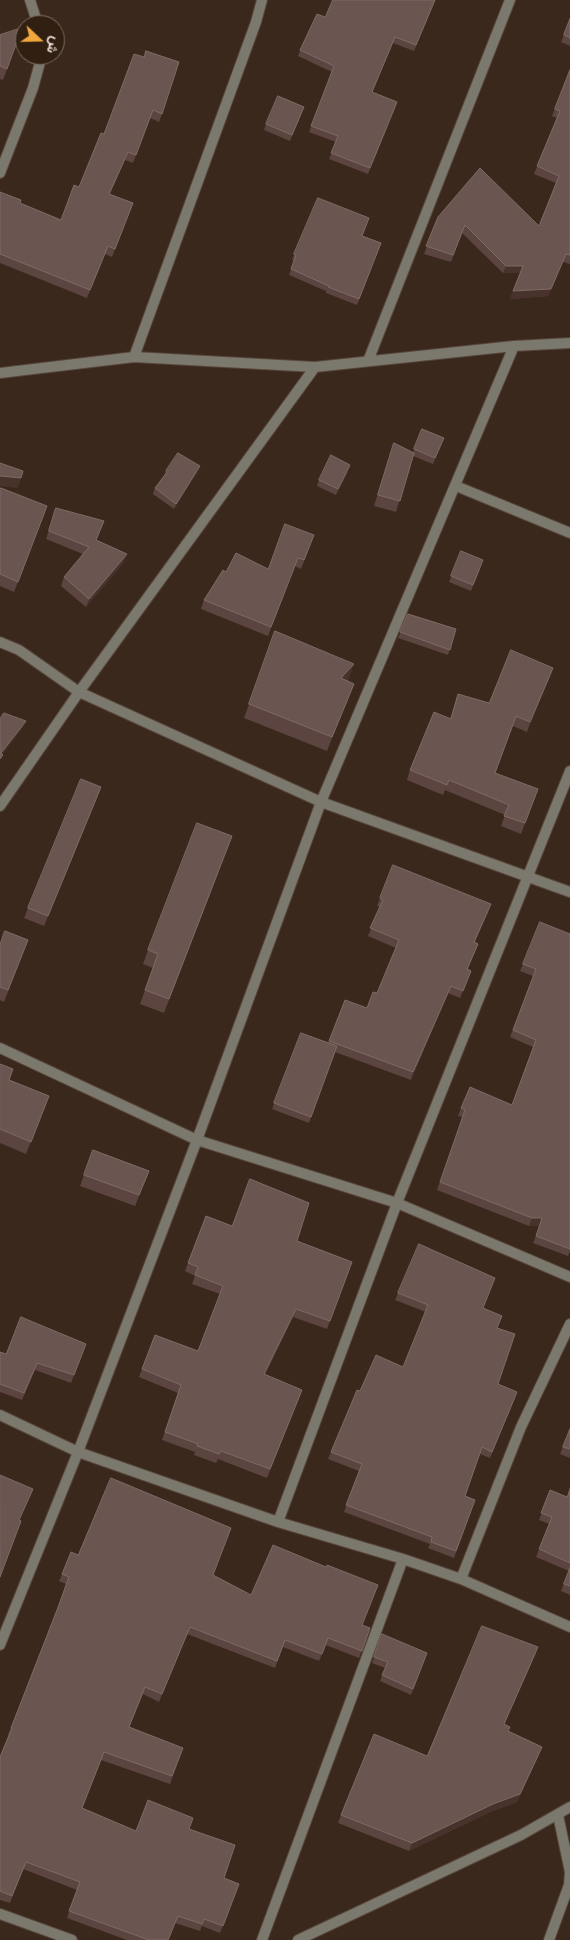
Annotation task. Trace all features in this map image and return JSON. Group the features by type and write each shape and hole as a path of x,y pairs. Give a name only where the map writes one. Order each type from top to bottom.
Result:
{"street":[{"path":"30,0 35,15"},
{"path":"134,357 256,22 262,0"},
{"path":"368,361 510,0"},
{"path":"0,173 34,88 40,65"},
{"path":"0,373 134,357 315,367 514,346 570,344"},
{"path":"0,1645 78,1452 321,802 514,346"},
{"path":"0,806 78,692 315,367"},
{"path":"456,486 570,533"},
{"path":"0,642 19,650 78,692 321,802 570,892"},
{"path":"278,1522 398,1203 530,877 570,771"},
{"path":"0,1048 196,1140 398,1203 570,1277"},
{"path":"461,1579 521,1428 570,1324"},
{"path":"0,1415 78,1452 278,1522 403,1558 461,1579 570,1627"},
{"path":"262,1940 403,1558"},
{"path":"298,1940 558,1815 570,1807"},
{"path":"549,1940 569,1885 570,1872 558,1815"},
{"path":"0,1914 72,1940"}],"building":[{"path":"333,0 435,0 416,45 395,37 372,92 397,102 370,168 331,153 338,136 311,126 334,66 300,50 317,14 325,17"},
{"path":"570,19 570,38 564,35"},
{"path":"15,30 15,47 7,69 0,66 0,35"},
{"path":"146,51 179,62 162,114 153,110 136,155 128,152 109,194 133,203 115,249 108,246 90,290 0,254 0,192 21,200 20,203 61,220 74,185 79,187 101,133 104,134 134,54 144,57"},
{"path":"570,70 570,255 566,254 551,289 513,291 523,266 506,266 465,225 453,255 426,246 438,217 480,168 539,226 559,176 537,166 560,111 555,109"},
{"path":"278,96 304,107 292,135 266,124"},
{"path":"318,198 369,218 362,236 381,243 359,299 328,287 291,269 296,255 294,254"},
{"path":"422,429 444,438 435,458 414,449"},
{"path":"394,443 414,453 400,501 378,495"},
{"path":"178,453 200,466 176,504 155,488"},
{"path":"331,455 350,465 338,489 319,480"},
{"path":"0,463 23,471 21,478 0,476"},
{"path":"1,488 47,506 18,582 0,574"},
{"path":"56,508 104,521 96,540 127,554 89,599 64,577 89,547 49,531"},
{"path":"285,524 314,535 304,560 298,558 271,627 204,600 223,570 226,572 236,553 268,569"},
{"path":"461,551 483,560 473,585 451,576"},
{"path":"408,614 456,629 450,650 400,632"},
{"path":"275,631 354,664 341,678 354,684 332,737 249,704"},
{"path":"511,650 553,668 530,722 516,716 495,773 538,789 525,823 504,816 509,805 449,780 447,785 410,770 434,712 451,719 458,694 489,703"},
{"path":"4,713 26,721 1,753 3,755 0,759 0,719"},
{"path":"81,779 101,787 48,916 28,908"},
{"path":"197,823 232,836 169,999 145,990 158,954 148,950"},
{"path":"393,865 491,904 474,942 478,944 467,969 471,971 463,991 451,986 413,1072 329,1041 345,1000 367,1008 373,992 377,993 399,940 370,928 383,900 380,898"},
{"path":"540,922 570,934 570,1249 536,1236 542,1218 532,1218 440,1182 465,1110 461,1108 470,1087 512,1105 536,1040 513,1030 536,969 523,964"},
{"path":"5,931 28,940 8,990 0,987 0,945"},
{"path":"301,1033 337,1046 311,1117 274,1103"},
{"path":"0,1064 13,1069 9,1080 49,1096 31,1142 0,1129"},
{"path":"93,1150 149,1171 139,1195 84,1175"},
{"path":"250,1179 309,1203 297,1241 352,1262 330,1321 296,1309 264,1374 302,1390 270,1469 221,1451 219,1454 165,1432 181,1385 142,1369 155,1335 198,1351 223,1286 195,1275 198,1267 188,1263 206,1216 232,1226"},
{"path":"419,1244 495,1278 483,1308 502,1316 497,1328 515,1334 498,1384 517,1392 492,1452 482,1447 465,1496 475,1500 456,1551 431,1542 432,1537 346,1505 362,1464 331,1452 357,1390 360,1391 376,1355 403,1367 428,1305 398,1293"},
{"path":"21,1317 86,1344 74,1375 37,1363 24,1393 0,1384 0,1352 6,1354"},
{"path":"570,1429 570,1449 563,1447"},
{"path":"0,1475 33,1489 19,1520 21,1521 0,1577"},
{"path":"111,1478 231,1528 213,1575 251,1595 273,1545 326,1567 327,1565 378,1585 362,1625 370,1628 362,1651 328,1638 322,1654 285,1640 277,1661 190,1627 162,1694 145,1687 129,1727 183,1748 172,1776 104,1752 82,1808 136,1831 148,1800 193,1818 189,1829 235,1845 224,1878 239,1884 223,1926 204,1919 202,1924 178,1916 168,1940 149,1940 69,1911 80,1882 26,1862 12,1896 0,1891 0,1757 69,1577 62,1574 71,1552 78,1555"},
{"path":"570,1489 570,1563 539,1549 552,1517 541,1513 550,1490 567,1497"},
{"path":"570,1568 570,1586 564,1584"},
{"path":"482,1626 538,1647 504,1724 510,1727 508,1731 542,1747 520,1794 493,1804 412,1843 341,1815 374,1734 427,1756"},
{"path":"382,1634 427,1653 413,1689 382,1675 388,1662 374,1657"}]}
